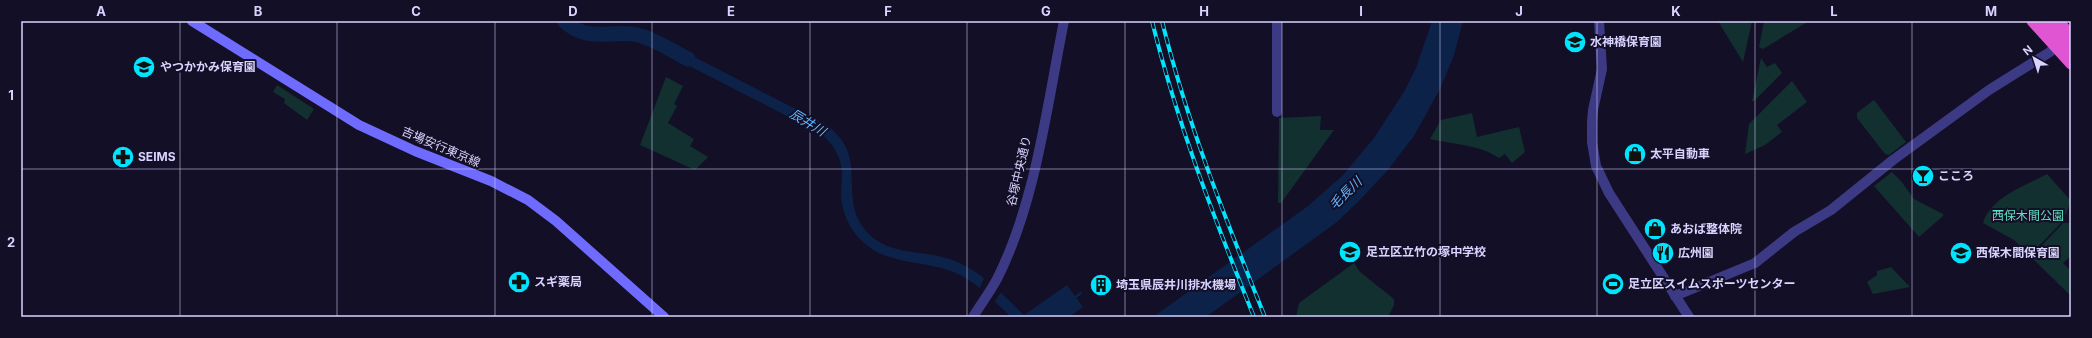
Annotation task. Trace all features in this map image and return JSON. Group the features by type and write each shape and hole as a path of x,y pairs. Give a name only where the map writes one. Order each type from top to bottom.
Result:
{"highway":[{"path":"2032,21 2071,64"},
{"path":"2046,21 2071,49"},
{"path":"2058,21 2071,35"}],"main road":[{"name":"吉場安行東京線","path":"192,21 359,125 415,151 491,181 528,200 556,221 664,317"}],"street":[{"name":"谷塚中央通り","path":"973,317 995,282 1014,240 1029,189 1064,21"},
{"path":"1277,21 1277,112"},
{"path":"1599,21 1602,69 1593,110 1592,142 1595,161 1609,193 1689,317"},
{"path":"1675,296 1755,262 1794,232 1831,210 1893,160 1953,115 1989,90 2050,52 2055,46"}],"green space":[{"path":"1718,21 1752,21 1743,62"},
{"path":"1764,21 1809,21 1763,49 1759,47"},
{"path":"1761,58 1767,67 1775,63 1782,73 1754,101 1752,101"},
{"path":"666,77 683,86 674,104 677,106 668,123 694,139 690,146 708,157 695,170 640,145"},
{"path":"1792,81 1807,102 1777,125 1782,132 1765,145 1745,154 1749,124"},
{"path":"277,85 314,109 307,120 284,103 285,99 273,92"},
{"path":"1874,100 1906,142 1889,155 1885,154 1857,118 1857,113"},
{"path":"1472,113 1477,137 1519,127 1525,152 1512,163 1505,154 1499,158 1484,150 1430,139 1441,120"},
{"path":"1321,116 1320,130 1334,130 1281,203 1278,203 1279,118"},
{"path":"1892,172 1901,181 1914,199 1943,214 1943,216 1919,237 1874,186"},
{"name":"西保木間公園","path":"2047,174 2071,201 2063,221 2030,255 2014,240 1983,223 1993,206 2001,199"},
{"path":"2063,223 2069,223 2071,226 2071,256 2063,263 2071,271 2071,296 2031,257"},
{"path":"1354,263 1360,272 1394,299 1394,305 1389,315 1383,317 1296,317 1299,303"},
{"path":"1891,267 1910,287 1873,294 1867,282 1877,275 1877,271"}],"water":[{"name":"毛長川","path":"1432,21 1463,21 1454,55 1441,87 1414,136 1387,171 1358,202 1337,222 1206,317 1153,317 1308,206 1343,175 1374,138 1405,90 1416,68"},
{"path":"673,46 823,123 838,135 846,148 850,162 854,204 858,218 867,232 876,240 897,249 944,257 975,271 1024,315 1067,285 1083,307 1069,317 1011,317 976,285 960,275 940,268 892,258 871,248 857,236 847,220 841,197 841,163 836,151 828,140 818,132 668,55"}],"pier":[{"path":"985,276 1002,290 994,303 979,290"}],"waterway":[{"name":"辰井川","path":"564,21 573,28 591,34 638,35 657,42 688,59"},
{"path":"1074,298 1081,293"}],"railway":[{"path":"1152,21 1185,134 1211,208 1254,317"},
{"path":"1162,21 1195,134 1222,208 1265,317"}],"place":[{"name":"水神橋保育園","path":"1575,42"},
{"name":"やつかかみ保育園","path":"144,67"},
{"name":"太平自動車","path":"1635,154"},
{"name":"SEIMS","path":"123,157"},
{"name":"こころ","path":"1923,176"},
{"name":"あおば整体院","path":"1655,229"},
{"name":"足立区立竹の塚中学校","path":"1350,252"},
{"name":"広州園","path":"1663,253"},
{"name":"西保木間保育園","path":"1961,253"},
{"name":"スギ薬局","path":"519,282"},
{"name":"足立区スイムスポーツセンター","path":"1613,284"},
{"name":"埼玉県辰井川排水機場","path":"1101,285"}]}
